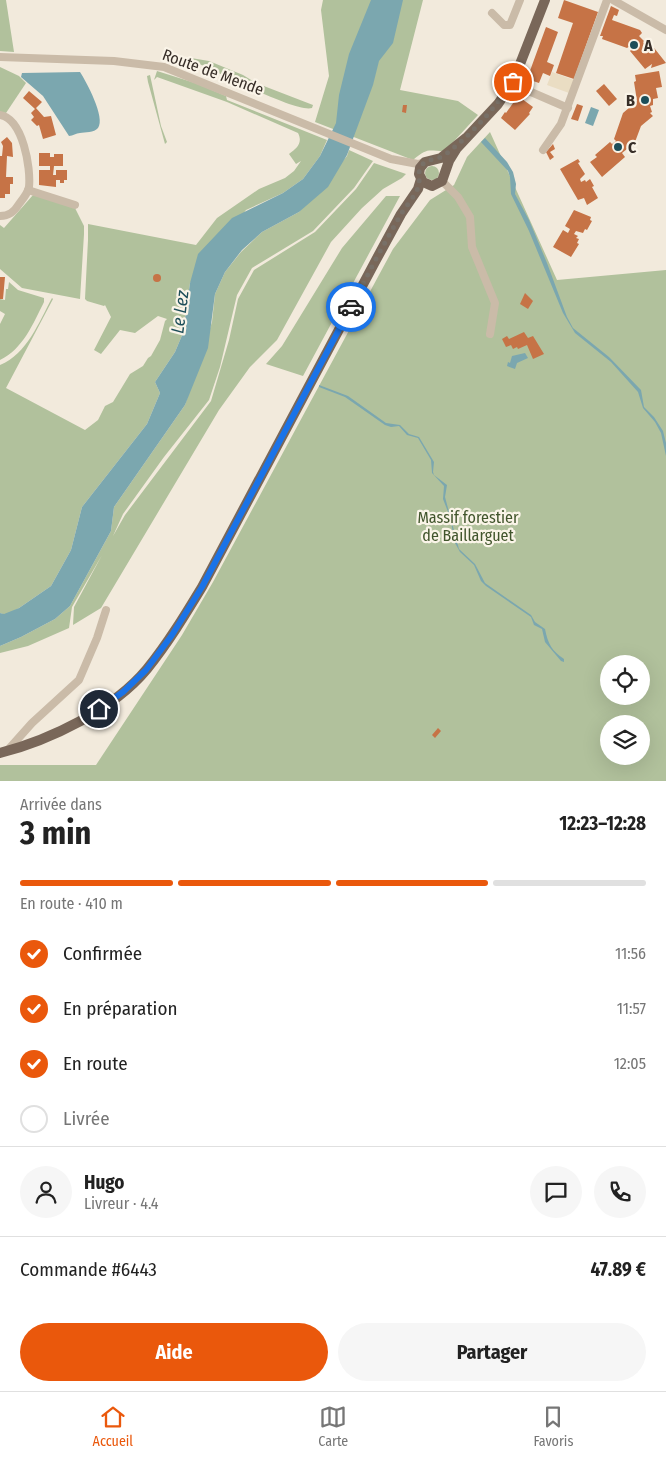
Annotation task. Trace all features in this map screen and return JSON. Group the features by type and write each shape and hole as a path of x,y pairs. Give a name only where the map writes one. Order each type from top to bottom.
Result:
{"main road":[{"path":"383,248 424,192 444,178 449,161 466,138 498,104 513,82 544,0"},
{"path":"3,753 62,731 123,692 146,670 172,635 202,587 401,214 418,189 420,176 429,161 441,158 466,138"},
{"path":"420,176 426,184 432,186"}],"street":[{"path":"492,12 504,25 510,25 520,0"},
{"path":"543,150 561,124 568,108 607,0"},
{"path":"613,0 666,30"},
{"name":"Route de Mende","path":"0,56 114,61 164,67 391,159 405,162"},
{"path":"513,82 568,108"},
{"path":"0,115 10,120 24,144 28,157 28,190 11,213 0,216"},
{"path":"405,162 418,164 429,161"},
{"path":"405,162 420,176"},
{"path":"444,178 470,217 472,246 495,303 490,334"},
{"path":"28,190 75,205"},
{"path":"3,753 32,723 79,680 97,638 106,610"}],"green space":[{"path":"0,0 6,0 14,52 0,51"},
{"path":"323,0 423,0 400,90 458,101 478,115 445,151 425,151 413,160 315,122 329,76 321,10"},
{"path":"191,58 209,61 243,75 256,83 313,105 312,108 303,108 272,97 192,61"},
{"path":"0,67 19,76 26,83 6,113 0,112"},
{"path":"157,71 195,83 226,96 227,100 327,140 320,156 303,179 283,193 246,210 190,283 183,333 175,352 155,382 160,393 147,424 82,507 71,550 51,586 6,615 0,613 0,365 18,353 25,345 52,298 6,388 85,430 98,420 105,406 113,402 130,374 143,366 151,356 160,340 167,319 158,316 135,333 120,330 101,354 94,350 111,317 105,305 85,299 88,224 196,245 217,218 259,189 285,178 294,171 301,161 296,164 289,154 298,145 300,140 298,133 227,102 157,77 154,80"},
{"path":"150,75 161,126 167,142 165,144 148,82 147,76"},
{"name":"Massif forestier de Baillarguet","path":"490,132 557,280 666,270 666,781 0,781 0,765 96,765 182,635 213,582 393,249 430,200 454,185 467,157"},
{"path":"349,150 373,161 354,188 313,231 252,268 237,295 220,367 209,400 164,457 123,514 113,536 125,515 211,401 229,340 238,299 254,270 315,232 356,189 374,163 406,174 383,189 362,208 331,242 277,340 250,367 219,410 101,608 73,625 74,607 102,555 72,607 69,628 28,646 0,653 0,646 55,619 70,606 111,531 114,507 185,405 212,322 215,294 225,272 241,252 262,232 299,212 347,156"},
{"path":"429,166 435,166 439,173 435,180 429,180 425,176 425,170"},
{"path":"33,195 75,208 84,226 80,299 22,288 0,269 0,225 4,228"},
{"path":"386,196 400,196 303,376 266,364 282,346 342,248"},
{"path":"9,282 18,290 44,298 44,302 21,343 0,360 0,324 5,314 0,311 0,299 5,300"}],"shaded area":[{"path":"552,72 574,80 569,93 547,85"}],"water":[{"path":"371,0 403,0 393,43 379,61 373,85 347,155 328,187 299,212 262,232 242,250 225,272 215,294 208,348 185,405 114,507 111,531 70,606 55,619 0,646 0,613 4,614 19,608 51,586 71,550 82,507 147,424 160,393 155,382 175,352 183,333 190,283 198,254 232,218 283,193 303,179 320,156 336,123 339,95 349,54"},
{"path":"80,72 94,100 100,123 94,131 69,136 43,96 21,77 22,73"},
{"path":"591,107 599,110 593,126 585,123"},
{"path":"485,138 507,162 513,172 516,184 515,194 529,220 573,328 609,357 641,390 644,407 654,417 663,431 666,443 666,456 661,433 655,422 643,408 638,392 611,362 575,333 563,313 529,231 511,194 508,171 481,142"},
{"path":"525,353 528,358 517,363 515,369 507,366 512,356"},
{"path":"319,385 348,396 386,423 400,425 409,434 419,437 434,462 434,475 447,485 445,497 459,549 475,564 485,583 531,615 535,622 545,629 551,647 564,659 564,662 545,642 542,629 534,625 531,617 486,586 481,581 474,565 460,552 455,543 450,517 443,499 444,486 432,473 431,460 418,438 407,435 399,426 391,427 385,425 345,397 319,387"}],"building":[{"path":"564,0 598,12 574,79 556,73 573,23 558,18"},
{"name":"A","path":"611,6 619,10 617,16 614,15 612,20 640,30 642,33 639,36 643,42 648,48 651,44 666,63 651,68 652,64 645,69 630,51 632,49 630,46 627,48 602,39 603,36 600,36"},
{"path":"546,27 558,32 547,62 554,65 550,76 543,73 539,83 527,79"},
{"path":"659,71 662,87 656,88 658,98 653,99 653,105 650,106 652,112 650,113 653,116 641,126 632,150 627,149 622,153 625,157 602,177 590,162 610,142 612,144 616,141 614,139 623,113 637,101 634,82 636,81 635,75"},
{"path":"604,84 617,99 609,106 596,91"},
{"path":"29,91 42,102 36,108 44,117 51,116 56,135 43,139 39,125 37,126 31,120 34,117 31,113 35,109 23,98"},
{"path":"518,96 533,107 530,114 515,130 501,118"},
{"path":"577,104 583,106 578,121 571,119"},
{"path":"403,105 407,105 406,113 402,112"},
{"path":"7,137 12,143 13,157 7,156 6,177 13,177 13,184 10,184 10,194 5,194 5,198 0,198 0,156 2,156 3,146 1,142"},
{"path":"553,144 555,149 550,152 554,157 550,160 546,152"},
{"path":"39,153 50,153 50,157 54,157 54,154 63,154 63,166 54,166 53,175 56,175 56,170 67,170 67,180 64,180 64,183 56,180 56,187 39,185 39,170 50,170 50,166 39,166"},
{"path":"578,159 580,162 578,163 585,174 580,179 581,182 585,180 586,182 590,179 598,198 587,205 584,198 578,200 560,169"},
{"path":"574,210 591,217 590,220 592,221 583,233 576,231 574,234 578,236 576,238 579,239 577,243 579,244 571,257 553,247 563,230 568,233 570,229 565,226"},
{"path":"157,274 161,278 157,282 153,278"},
{"path":"0,277 5,277 3,299 0,299"},
{"path":"525,293 533,301 528,309 520,304"},
{"path":"524,332 528,338 533,336 544,354 533,359 527,345 518,349 517,347 513,349 511,345 506,347 502,339 507,336 509,339"},
{"path":"438,728 441,731 435,738 432,735"}],"way so far":[{"path":"351,307 401,214 418,189 421,179 419,172 422,165 429,160 441,158 466,138 498,104 513,82"}],"place":[{"name":"A","path":"634,45"},
{"name":"B","path":"645,100"},
{"name":"C","path":"618,147"}],"route":[{"path":"99,709 123,692 146,670 172,635 202,587 351,307"}],"water label":[{"name":"Le Lez","path":"180,312"}]}
